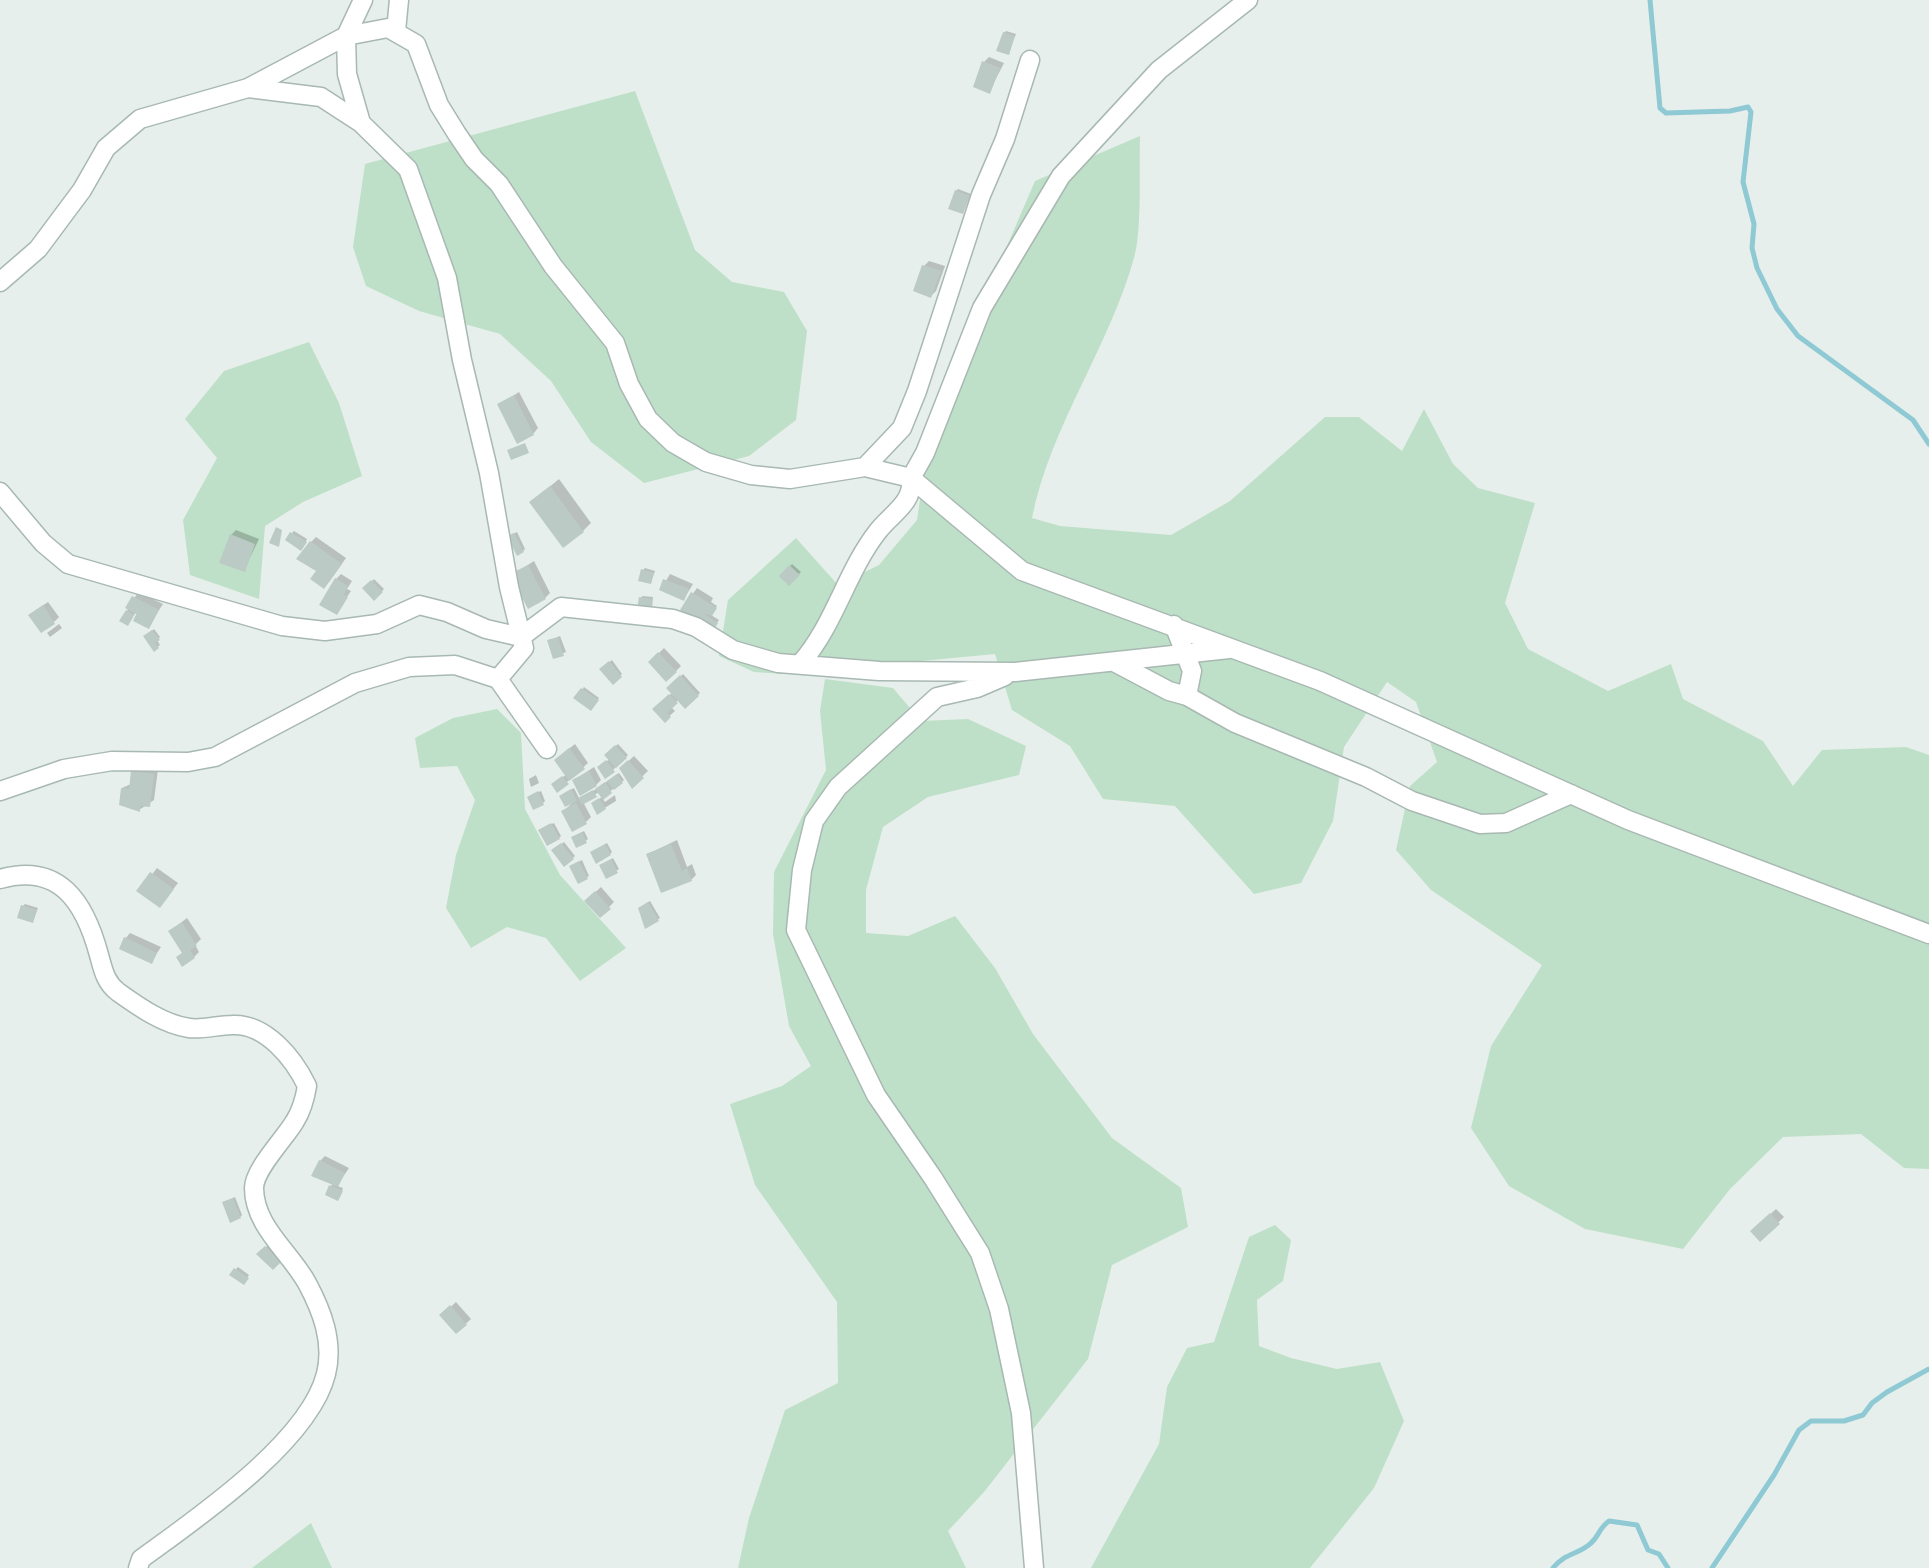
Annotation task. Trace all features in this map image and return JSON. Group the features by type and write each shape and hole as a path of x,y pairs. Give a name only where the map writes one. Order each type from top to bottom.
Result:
{"street":[{"path":"361,123 347,74 346,36 363,0"},
{"path":"396,31 399,0"},
{"path":"801,663 813,649 842,598 852,572 872,540 913,490 911,478 925,453 982,308 1061,176 1158,70 1248,0"},
{"path":"0,282 38,249 82,190 106,148 140,119 248,88 346,36 388,28 416,44 439,106 457,134 474,159 499,184 553,266 615,343 629,384 648,419 673,443 706,462 751,475 789,480 865,467 911,478 1022,571 1320,681 1628,820 1929,934"},
{"path":"865,467 902,428 1030,60"},
{"path":"248,88 321,97 361,123 408,169 447,278 524,648 498,679"},
{"path":"0,492 43,543 68,564 282,626 325,631 377,624 419,605 447,612 485,629 522,637 561,607 598,608 673,619 695,626 733,650 778,663 878,671 1015,672 1233,648"},
{"path":"1174,625 1183,655 1192,671 1187,696"},
{"path":"1115,663 1169,691 1187,696 1234,723 1366,777 1412,801 1480,824 1506,823 1571,794"},
{"path":"0,791 64,769 112,761 188,762 215,757 355,683 409,667 455,665 498,679 547,749"},
{"path":"1015,672 977,688 937,697 838,787 814,821 802,870 796,930 876,1096 933,1178 979,1253 999,1309 1021,1413 1034,1568"},
{"path":"0,879 18,874 49,879 68,890 83,909 102,972 114,988 166,1021 190,1028 235,1024 267,1037 276,1042 300,1071 307,1086 296,1121 271,1153 253,1185 258,1212 274,1239 300,1270 320,1308 328,1343 326,1375 299,1427 216,1503 141,1559 138,1568"},
{"path":"1910,929 1929,944"}],"green space":[{"path":"635,91 695,250 732,282 784,292 807,331 796,420 749,456 644,483 591,442 551,381 500,334 419,311 366,286 353,247 365,164"},
{"path":"1140,136 1139,213 1135,254 1111,321 1052,451 1032,518 1060,526 1171,535 1230,501 1325,417 1359,417 1402,451 1424,409 1453,464 1478,488 1535,503 1505,603 1528,649 1608,691 1671,664 1683,699 1763,741 1793,786 1822,750 1906,747 1929,755 1929,1169 1904,1168 1861,1134 1783,1137 1730,1189 1683,1249 1585,1229 1509,1186 1471,1128 1491,1046 1542,965 1431,890 1396,850 1410,786 1437,762 1416,702 1387,682 1344,747 1333,821 1301,883 1254,894 1175,806 1103,799 1070,746 1012,710 995,654 784,674 754,672 719,656 728,600 796,538 838,585 879,565 917,520 932,420 1035,181"},
{"path":"309,342 339,403 362,476 303,502 265,526 259,599 190,575 183,520 217,458 185,419 224,371"},
{"path":"825,679 893,688 921,721 968,719 1026,746 1019,775 928,797 883,827 866,890 866,933 908,936 955,916 995,968 1033,1034 1112,1138 1181,1188 1188,1227 1112,1265 1088,1359 984,1492 948,1531 966,1568 738,1568 749,1518 785,1410 838,1383 837,1302 755,1185 730,1104 782,1086 811,1066 789,1026 773,934 774,872 826,770 820,711"},
{"path":"497,709 521,733 525,809 560,875 626,948 580,981 546,938 507,927 471,948 446,908 456,855 475,800 457,766 420,768 415,738 453,718"},
{"path":"1275,1225 1291,1240 1283,1281 1257,1300 1259,1346 1291,1358 1337,1369 1380,1362 1404,1421 1374,1488 1310,1568 1091,1568 1159,1444 1167,1387 1187,1348 1214,1342 1249,1237"},
{"path":"311,1523 332,1568 252,1568"}],"building":[{"path":"1003,32 1015,36 1009,55 996,51"},
{"path":"982,61 1000,68 990,94 973,87"},
{"path":"955,190 970,196 963,214 948,209"},
{"path":"922,265 941,271 931,298 913,291"},
{"path":"514,395 534,435 517,444 497,404"},
{"path":"525,443 529,453 511,460 507,450"},
{"path":"550,486 584,532 563,548 529,502"},
{"path":"276,527 282,530 279,547 269,543"},
{"path":"290,532 307,542 301,551 285,540"},
{"path":"514,533 524,552 517,556 507,536"},
{"path":"230,534 255,544 245,572 219,563"},
{"path":"310,541 342,564 324,589 310,579 316,571 296,559"},
{"path":"528,565 546,599 528,609 510,574"},
{"path":"789,565 800,575 789,586 779,576"},
{"path":"641,569 654,573 651,584 638,581"},
{"path":"335,578 348,586 344,595 348,597 337,615 319,605"},
{"path":"663,579 689,589 684,601 659,590"},
{"path":"371,580 383,592 374,601 362,588"},
{"path":"691,592 717,608 712,616 703,613 718,623 713,631 680,610"},
{"path":"132,596 159,610 149,629 133,621 138,610 136,614 125,608"},
{"path":"639,597 652,599 651,612 637,610"},
{"path":"43,605 55,624 41,633 28,615"},
{"path":"126,610 134,615 128,626 119,621"},
{"path":"152,630 160,640 155,643 159,648 154,652 143,636"},
{"path":"558,637 564,656 553,659 547,640"},
{"path":"658,652 677,672 666,682 648,662"},
{"path":"609,661 622,677 613,685 599,669"},
{"path":"680,675 699,696 685,709 666,688"},
{"path":"581,688 599,700 591,711 573,698"},
{"path":"669,694 678,703 667,713 671,717 665,723 652,709"},
{"path":"615,745 627,758 616,768 604,755"},
{"path":"569,748 585,769 569,781 554,760"},
{"path":"606,760 615,772 605,779 597,767"},
{"path":"628,760 644,778 632,789 619,768"},
{"path":"131,771 154,774 150,807 140,806 140,812 119,805 121,788 129,789"},
{"path":"589,771 597,786 580,796 572,780"},
{"path":"617,774 623,783 614,790 607,781"},
{"path":"562,776 569,784 557,793 551,784"},
{"path":"605,782 612,793 603,800 595,789"},
{"path":"571,789 577,801 565,807 559,796"},
{"path":"593,790 597,797 582,805 578,798"},
{"path":"538,791 544,805 533,810 527,797"},
{"path":"599,798 606,809 597,815 591,803"},
{"path":"576,803 587,824 572,832 561,811"},
{"path":"551,823 560,839 547,846 538,830"},
{"path":"582,832 587,843 576,848 571,837"},
{"path":"561,843 574,859 564,867 551,850"},
{"path":"605,844 611,855 596,864 590,852"},
{"path":"671,844 682,871 687,868 692,881 661,893 646,854"},
{"path":"611,859 618,873 606,879 599,865"},
{"path":"579,861 588,879 578,884 569,866"},
{"path":"150,872 174,889 160,908 136,891"},
{"path":"595,891 611,909 600,918 584,901"},
{"path":"648,902 659,921 645,929 638,908"},
{"path":"21,905 37,910 33,923 17,918"},
{"path":"182,922 197,946 190,950 195,958 182,967 176,957 182,953 168,931"},
{"path":"124,937 157,953 152,964 119,949"},
{"path":"319,1160 345,1173 338,1187 311,1176"},
{"path":"329,1185 343,1191 338,1201 325,1195"},
{"path":"233,1198 241,1218 230,1223 222,1202"},
{"path":"1770,1213 1780,1224 1760,1242 1750,1231"},
{"path":"265,1246 281,1262 273,1270 256,1254"},
{"path":"234,1268 249,1278 244,1285 229,1275"},
{"path":"450,1305 467,1325 456,1334 439,1315"}],"waterway":[{"path":"1650,0 1660,108 1666,113 1730,111 1748,107 1751,112 1743,182 1754,224 1752,248 1757,268 1777,309 1798,336 1913,420 1929,444"},
{"path":"1712,1568 1774,1475 1799,1430 1811,1421 1844,1421 1863,1415 1872,1403 1887,1392 1929,1369"},
{"path":"1553,1568 1591,1543 1609,1521 1637,1525 1648,1550 1659,1554 1668,1568"}]}
